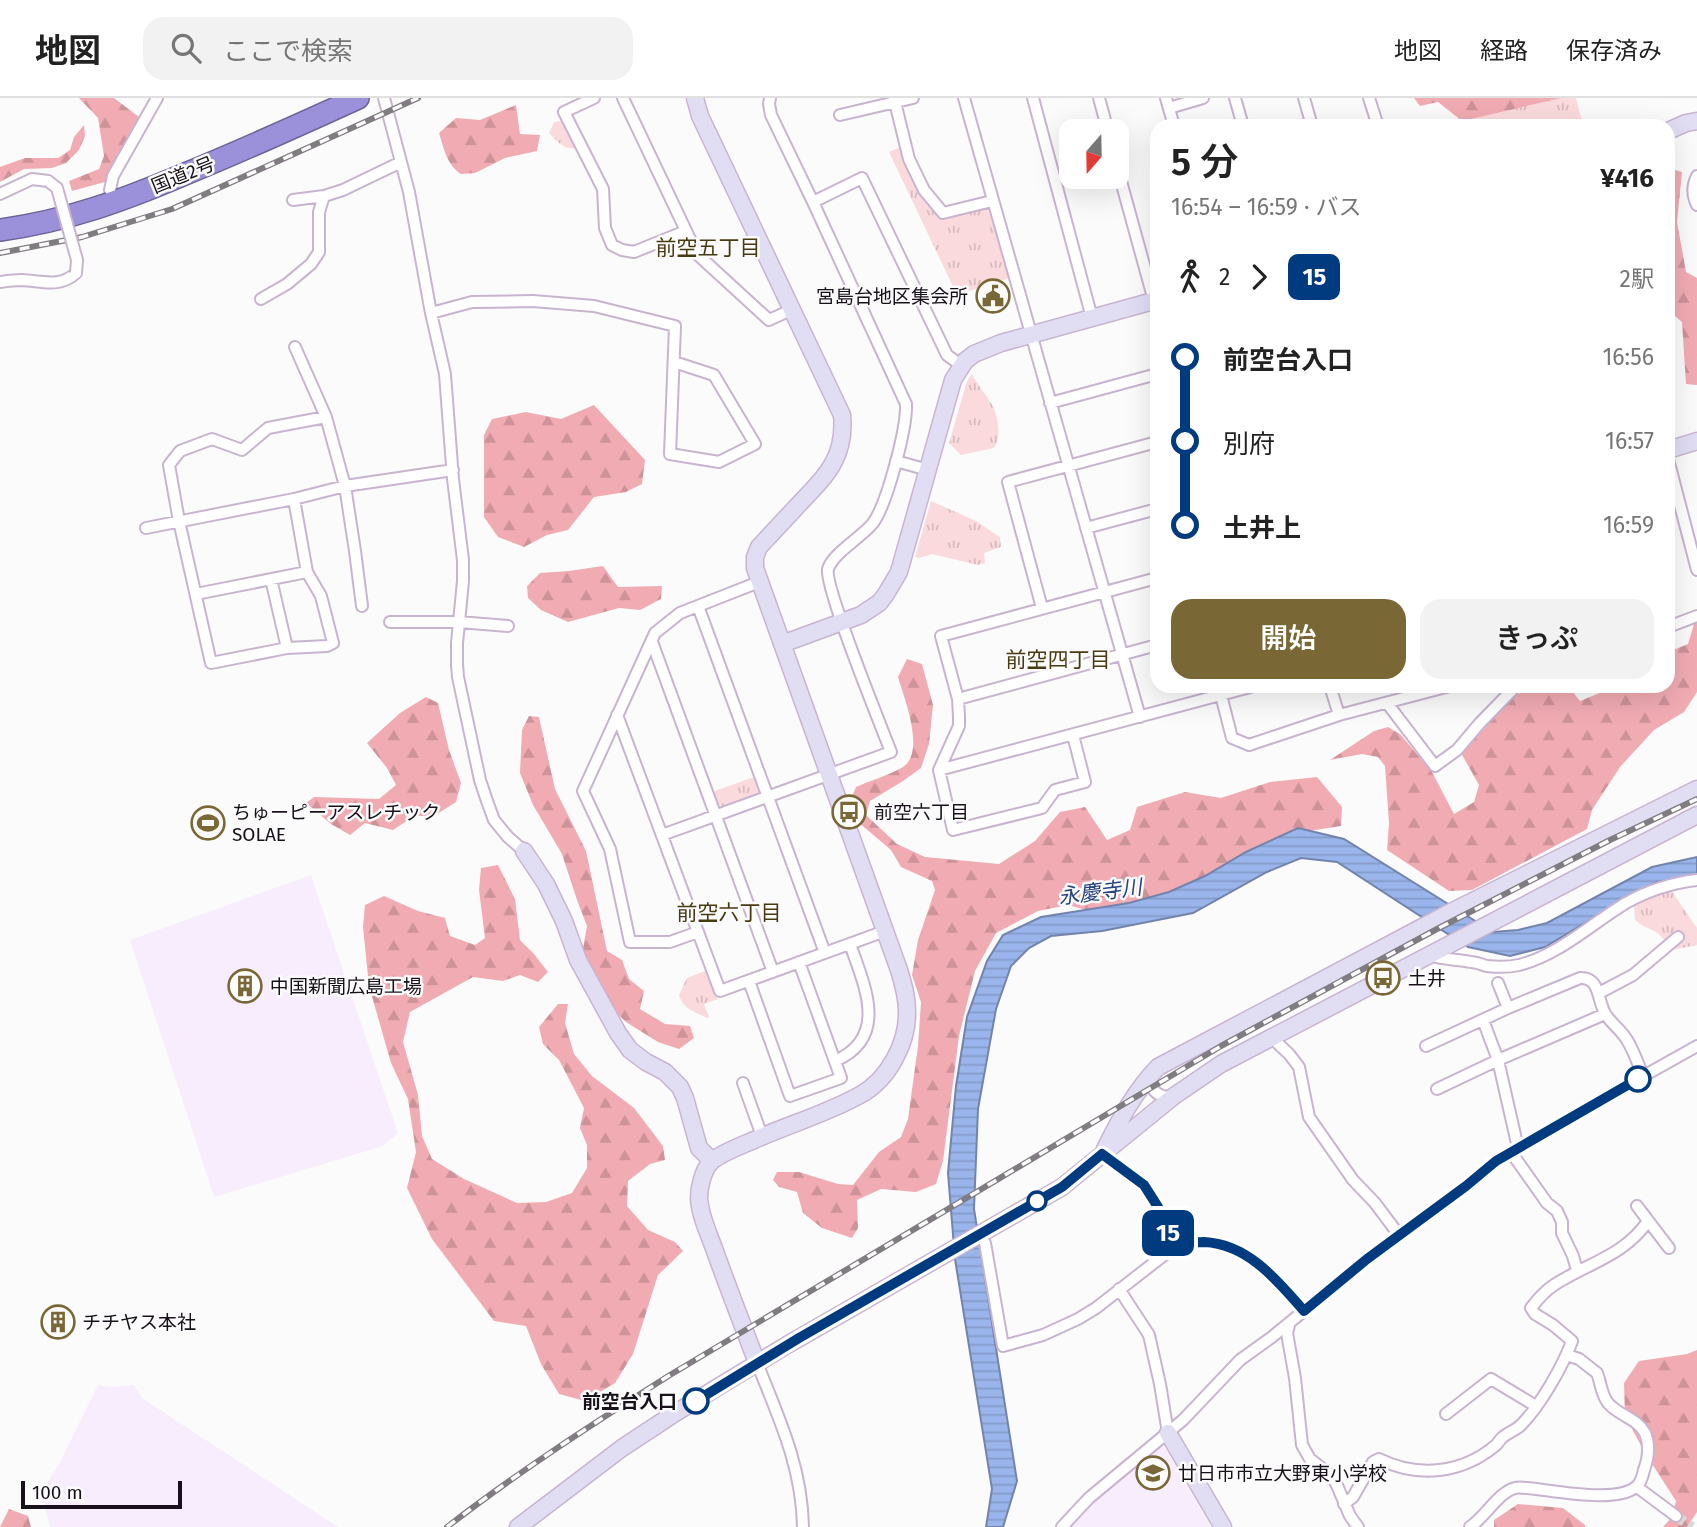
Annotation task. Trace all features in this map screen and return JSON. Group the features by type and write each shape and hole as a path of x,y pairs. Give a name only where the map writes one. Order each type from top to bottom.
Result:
{"highway":[{"name":"国道2号","path":"0,215 62,204 110,190 222,146 329,98"},
{"name":"国道2号","path":"0,230 60,219 113,203 226,157 358,98"}],"street":[{"path":"110,190 113,176 156,98"},
{"path":"384,98 409,192 445,374 463,560 457,664 480,780 494,820 524,851 546,884 564,921 578,960 618,1033 630,1049 665,1072 680,1087 699,1148 712,1161"},
{"path":"594,98 564,112 603,189 605,228 612,245 634,252 685,231"},
{"path":"623,98 697,254 769,320 791,310"},
{"path":"695,98 700,116 842,415 840,450 829,471 759,547 755,568 885,931 905,989 908,1011 902,1043 877,1082 861,1095 762,1136 712,1161 706,1169 700,1188 703,1218 792,1452 801,1493 803,1527"},
{"path":"662,835 891,752 842,622 827,572 831,564 872,523 882,507 906,421 906,404 771,115 770,98"},
{"path":"840,115 894,100 913,98"},
{"path":"964,98 1140,718"},
{"path":"1033,98 1092,318"},
{"path":"1099,98 1105,119"},
{"path":"1168,103 1203,98"},
{"path":"1235,98 1241,119"},
{"path":"1304,98 1310,119"},
{"path":"1369,98 1376,119"},
{"path":"894,100 909,159 924,190 943,214 992,201"},
{"path":"1675,128 1697,121"},
{"path":"293,200 324,196 343,190 401,162"},
{"path":"813,202 862,178 947,355 962,366"},
{"path":"0,194 32,179 48,181 57,188 77,260 76,273 68,280 53,283 20,280 0,282"},
{"path":"1696,182 1693,197 1697,205"},
{"path":"1123,189 1150,283"},
{"path":"261,299 311,264 319,252 319,212 324,196"},
{"path":"431,313 472,302 533,301 594,306 675,326 670,454 719,462 755,443 713,375 674,362"},
{"path":"782,645 861,615 878,604 894,583 950,388 965,361 981,350 1150,302"},
{"path":"295,346 326,417 345,486 362,606"},
{"path":"1050,403 1150,376"},
{"path":"293,499 307,572 321,596 332,642 327,646 287,648 211,663 169,466 180,451 212,439 242,450 268,428 326,417"},
{"path":"1675,448 1697,441"},
{"path":"1042,608 1008,482 1150,444"},
{"path":"896,461 928,470"},
{"path":"146,528 345,486 453,470"},
{"path":"1675,486 1697,570"},
{"path":"1086,528 1150,511"},
{"path":"195,594 307,572"},
{"path":"271,579 287,648"},
{"path":"1073,735 1085,782 1055,790 1042,807 953,830 939,770 959,726 958,699 941,636 1150,580"},
{"path":"698,932 670,942 630,942 610,849 583,790 655,633 680,613 759,582"},
{"path":"698,606 825,953"},
{"path":"1675,624 1697,616"},
{"path":"390,622 459,622 508,626"},
{"path":"652,642 773,972"},
{"path":"958,699 1150,647"},
{"path":"939,770 1228,693"},
{"path":"1332,693 1339,715"},
{"path":"1403,693 1404,698"},
{"path":"1221,695 1232,738 1249,745 1339,715 1423,693"},
{"path":"1387,703 1434,766 1457,750 1509,693"},
{"path":"617,715 720,992 885,931"},
{"path":"1102,1154 1132,1099 1158,1067 1447,914 1697,789"},
{"path":"518,1527 622,1448 757,1363 947,1252 985,1237 1062,1187 1174,1097 1221,1064 1697,815"},
{"path":"1428,955 1488,966 1516,965 1535,960 1583,934 1627,903 1667,884 1697,880"},
{"path":"1599,993 1633,975 1678,937"},
{"path":"835,1061 849,1055 856,1048 869,1017 868,995 850,944"},
{"path":"749,981 790,1096 841,1078 799,962"},
{"path":"1426,1046 1508,1008 1588,977 1599,993 1605,1014 1628,1041 1643,1076"},
{"path":"1498,983 1508,1008"},
{"path":"1437,1089 1605,1014"},
{"path":"1483,1020 1499,1060 1515,1150 1547,1202 1557,1211 1562,1222 1562,1233 1576,1267"},
{"path":"1271,1037 1299,1067 1309,1117 1353,1180 1375,1203 1399,1235"},
{"path":"1062,1527 1089,1498 1168,1433 1213,1391 1240,1360 1496,1161 1697,1046"},
{"path":"1158,1067 1151,1079 1154,1091 1164,1097 1174,1097"},
{"path":"743,1083 762,1136"},
{"path":"1102,1154 1144,1185 1158,1207 1173,1249"},
{"path":"1637,1206 1669,1248"},
{"path":"1344,1504 1353,1497 1373,1462 1379,1459 1402,1469 1445,1470 1462,1466 1520,1426 1567,1355 1572,1341 1535,1314 1531,1308 1552,1286 1627,1245 1648,1221"},
{"path":"985,1237 1003,1346 1061,1328 1096,1308 1173,1249 1194,1242 1224,1245 1249,1256 1281,1284 1304,1311"},
{"path":"1119,1289 1149,1335 1168,1433 1223,1527"},
{"path":"1290,1322 1287,1333 1302,1445 1310,1459 1336,1483 1344,1504 1358,1527"},
{"path":"1470,1527 1502,1495 1515,1488 1601,1496 1626,1492 1637,1487 1648,1454 1645,1434 1632,1419 1622,1416 1606,1400 1597,1373 1579,1359 1567,1355"},
{"path":"1446,1414 1491,1379 1536,1405"},
{"path":"1637,1487 1676,1516"}],"shaded area":[{"path":"311,875 398,1133 383,1146 214,1197 130,940"},
{"path":"98,1385 134,1385 142,1398 338,1527 50,1527 41,1493 59,1464"},
{"name":"廿日市市立大野東小学校","path":"1158,1447 1165,1448 1211,1527 1068,1527 1094,1498"}],"green space":[{"path":"79,98 114,98 139,117 105,182 72,191 69,181 99,169 104,156 98,118"},
{"path":"1414,98 1561,98 1471,119 1459,119 1438,102 1420,106"},
{"path":"1547,98 1576,98 1581,119 1460,119"},
{"path":"516,105 520,134 540,135 537,151 505,158 475,173 461,174 456,170 447,156 439,133 456,118 480,120"},
{"path":"562,121 575,148 564,146 549,133 554,122"},
{"path":"84,125 85,136 79,150 66,163 52,168 24,169 0,182 0,167 25,158 58,158 70,150 74,137"},
{"path":"901,147 919,191 941,219 983,208 991,213 1009,278 957,295 889,152"},
{"path":"1675,170 1682,172 1677,222 1686,272 1697,278 1697,385 1686,384 1682,322 1675,316"},
{"path":"972,374 993,408 997,419 998,438 994,448 961,455 949,443 967,381"},
{"path":"594,405 645,460 642,484 626,492 594,497 568,530 547,535 524,547 498,537 484,517 484,435 492,419 526,412 561,419"},
{"path":"931,501 976,521 1000,537 1001,547 984,553 985,563 978,565 932,554 915,557"},
{"path":"603,566 618,587 662,586 661,599 640,610 619,608 568,622 541,610 528,598 527,586 540,573"},
{"path":"1697,623 1697,692 1684,712 1654,730 1620,767 1592,810 1587,829 1472,890 1449,891 1387,850 1389,823 1385,766 1378,757 1362,754 1330,760 1374,731 1388,727 1400,734 1432,772 1454,814 1474,802 1479,785 1461,753 1516,695 1574,693 1580,701 1600,693 1675,693 1675,649 1688,644 1694,624"},
{"path":"907,659 922,664 933,705 929,744 921,768 870,801 866,815 897,844 925,857 999,864 1035,841 1060,812 1085,807 1107,840 1130,830 1137,807 1185,792 1221,798 1270,782 1317,777 1342,807 1341,826 1302,832 1119,919 1068,905 1038,911 996,933 975,971 959,1036 943,1161 936,1184 916,1192 881,1189 857,1200 858,1228 852,1238 822,1228 803,1213 797,1192 779,1187 773,1180 777,1172 799,1172 838,1184 853,1185 879,1152 901,1137 908,1119 921,1002 912,975 918,940 935,890 932,881 901,867 891,850 858,822 851,799 856,787 898,770 910,759 913,737 898,677"},
{"path":"426,697 438,703 449,750 461,783 456,802 434,816 414,816 393,830 365,823 350,835 331,824 306,803 314,797 379,799 396,785 387,768 367,743 400,713"},
{"path":"529,716 539,717 555,789 586,851 607,951 622,960 629,979 644,991 640,1009 665,1024 690,1026 694,1038 679,1049 658,1042 626,1022 610,1007 582,954 587,926 562,854 533,805 520,773 522,730"},
{"path":"757,776 761,787 758,794 723,807 716,803 712,792"},
{"path":"498,865 515,899 520,940 548,972 538,982 520,975 503,981 473,977 410,1012 403,1042 418,1095 422,1136 432,1159 464,1179 517,1203 546,1202 572,1193 587,1168 587,1145 580,1128 584,1108 559,1060 543,1044 539,1027 558,1004 568,1004 565,1023 574,1054 592,1076 634,1108 663,1146 665,1160 650,1164 628,1181 627,1206 648,1230 675,1242 683,1251 658,1275 633,1354 615,1383 585,1401 559,1394 541,1364 526,1326 494,1321 432,1239 407,1188 416,1152 408,1099 391,1063 369,986 363,927 365,905 384,896 418,911 445,918 450,936 475,945 485,938 479,890 481,868"},
{"path":"1671,890 1697,928 1697,945 1672,950 1657,933 1635,920 1634,906 1651,895"},
{"path":"707,970 718,999 704,1004 709,1017 707,1018 686,1007 679,995 687,978"},
{"path":"1697,1350 1697,1512 1687,1527 1663,1527 1672,1517 1676,1501 1625,1416 1624,1383 1639,1361"},
{"path":"1518,1504 1563,1508 1585,1527 1494,1527 1494,1520"},
{"path":"9,1509 28,1516 31,1527 0,1527"}],"water":[{"path":"1298,828 1344,839 1493,932 1518,930 1547,923 1652,867 1697,857 1697,875 1657,882 1545,947 1510,956 1468,947 1337,862 1301,858 1267,872 1193,913 1102,931 1051,936 1029,948 1011,966 996,1009 978,1109 974,1209 1017,1481 1003,1527 986,1527 992,1489 955,1259 948,1173 956,1086 967,1017 987,961 1003,935 1041,917 1129,903 1169,892"}],"tunnel":[{"path":"1676,1516 1692,1527"}],"railway":[{"path":"0,253 82,237 172,209 418,98"},
{"path":"447,1527 529,1467 670,1375 1221,1046 1437,929 1610,840 1697,799"}],"bus line":[{"name":"15","path":"696,1401 799,1338 1062,1187 1102,1154 1144,1185 1158,1207 1173,1249 1194,1242 1210,1242 1237,1250 1249,1256 1281,1284 1304,1311 1367,1259 1496,1161 1638,1079"}],"place":[{"name":"宮島台地区集会所","path":"993,296"},
{"name":"前空六丁目","path":"849,812"},
{"name":"ちゅーピーアスレチック SOLAE","path":"208,823"},
{"name":"土井","path":"1383,978"},
{"name":"中国新聞広島工場","path":"245,986"},
{"name":"チチヤス本社","path":"58,1322"},
{"name":"前空台入口","path":"696,1401"},
{"name":"廿日市市立大野東小学校","path":"1153,1473"}],"district":[{"name":"前空五丁目","path":"708,248"},
{"name":"前空四丁目","path":"1058,660"},
{"name":"前空六丁目","path":"729,913"}],"water label":[{"name":"永慶寺川","path":"1100,892"}]}
